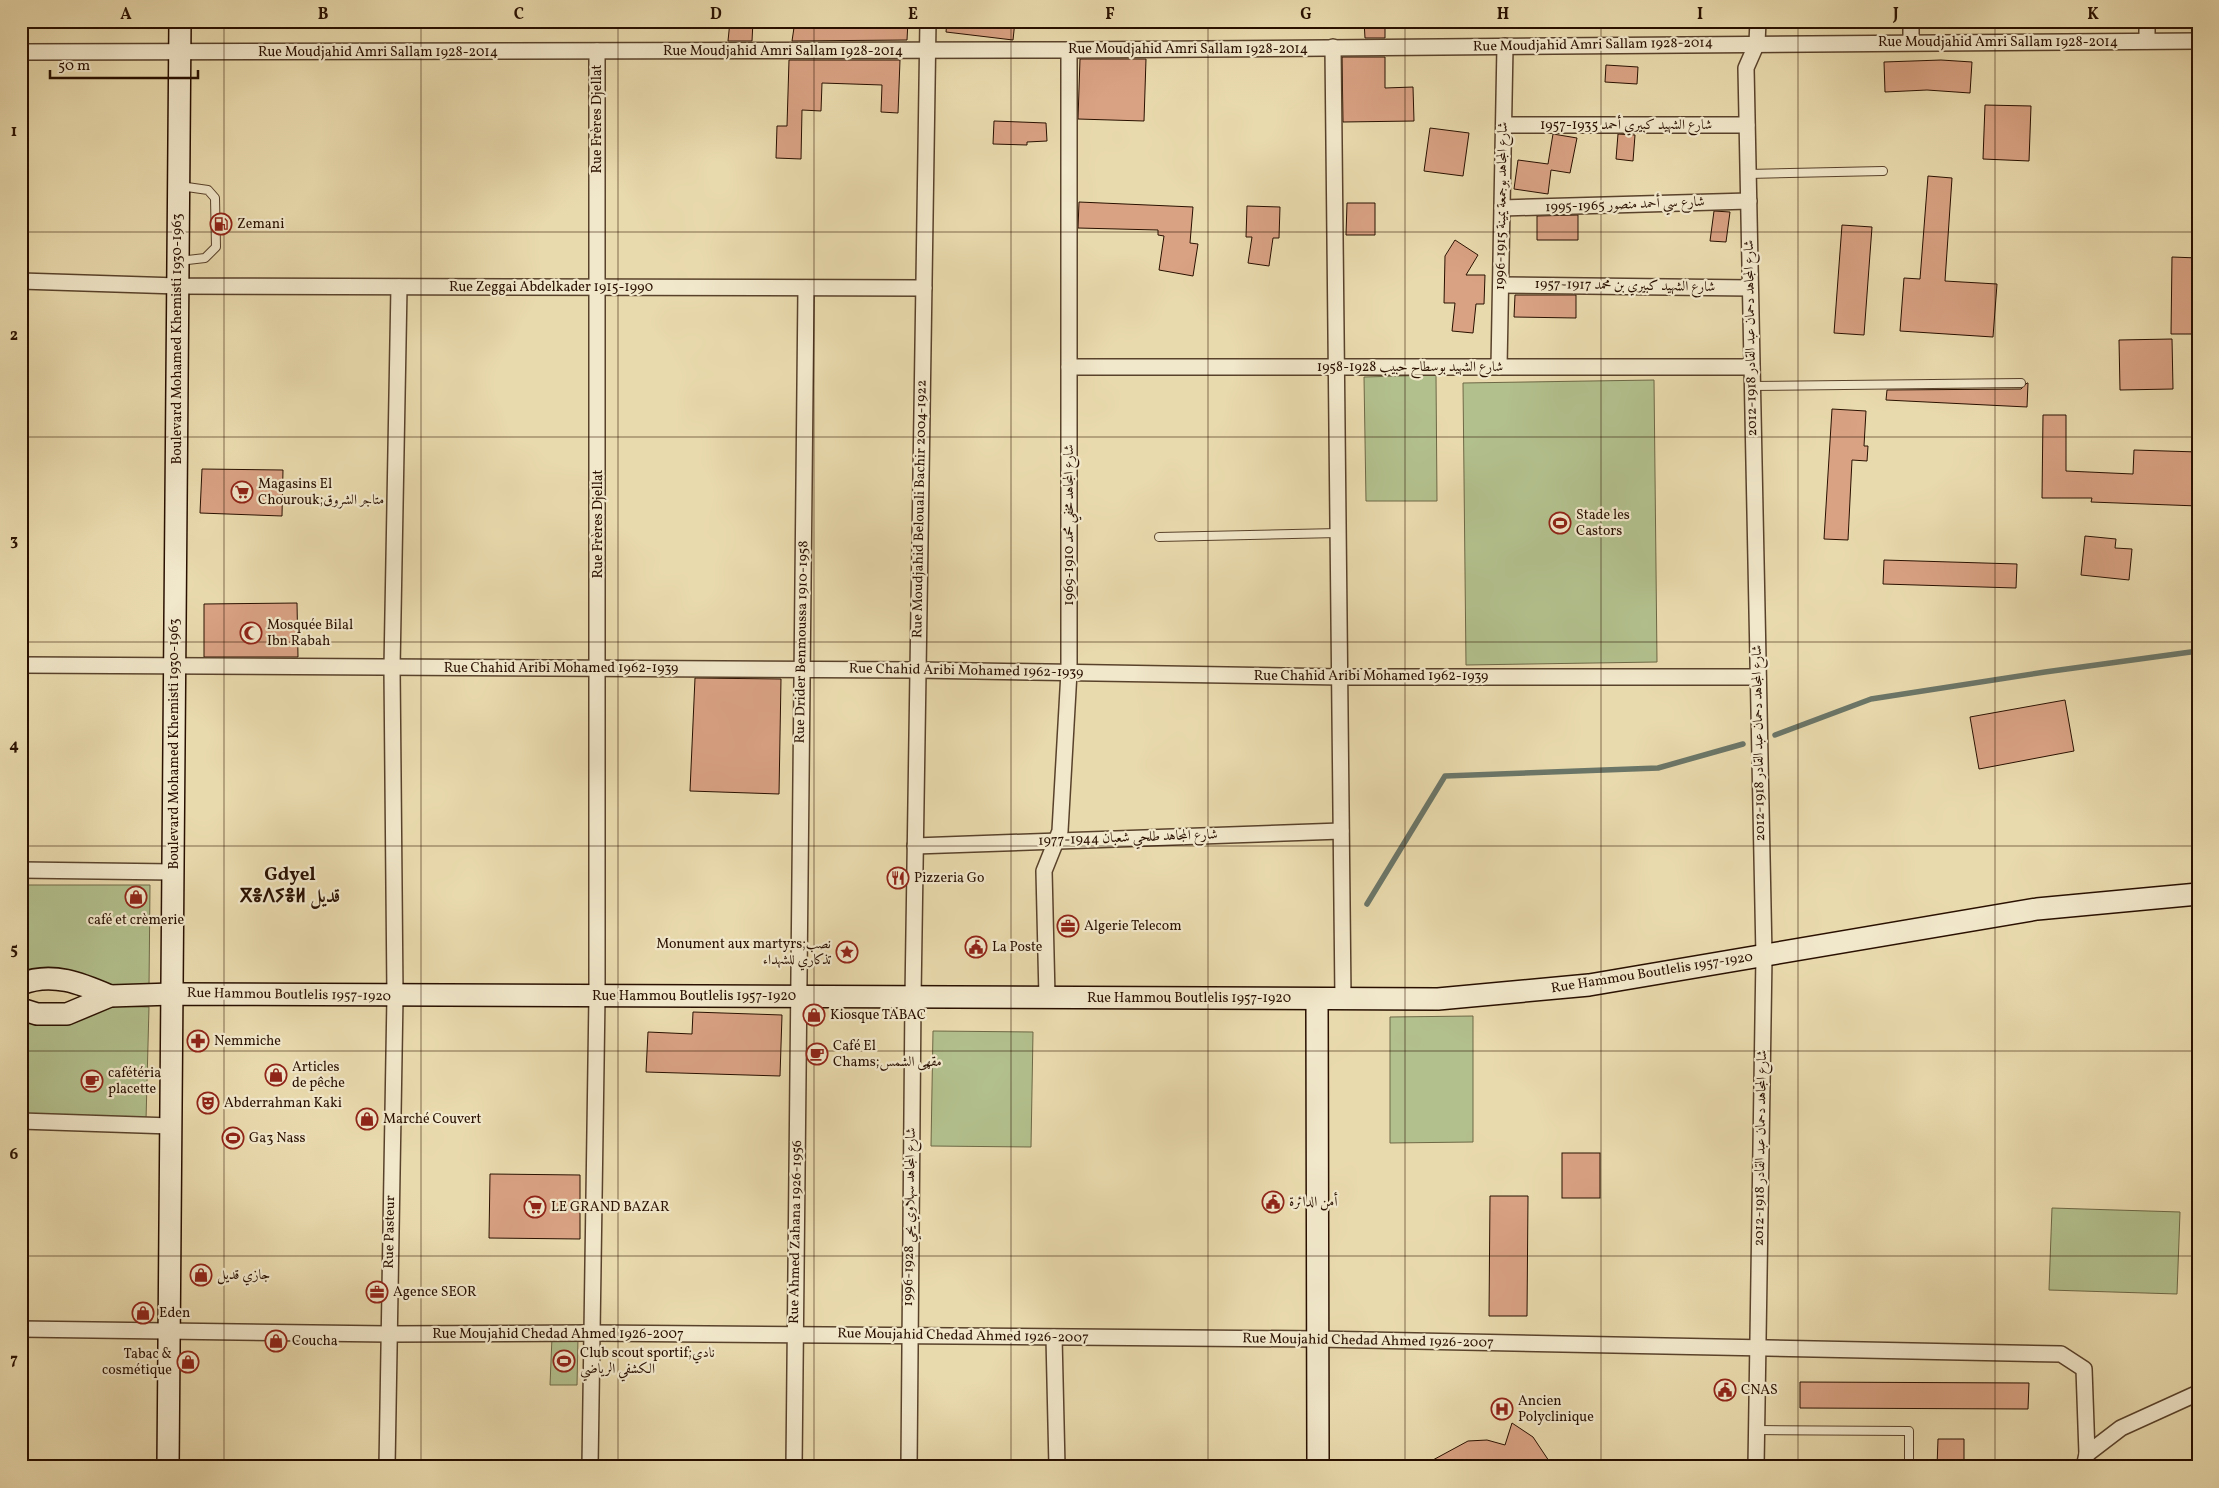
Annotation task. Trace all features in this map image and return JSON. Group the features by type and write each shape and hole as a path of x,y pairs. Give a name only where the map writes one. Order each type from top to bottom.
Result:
{"main road":[{"name":"Boulevard Mohamed Khemisti 1930-1963","path":"168,1467 180,21"},
{"name":"Rue Hammou Boutlelis 1957-1920","path":"110,996 172,994 1438,999 1589,985 2036,909 2198,894"},
{"path":"21,984 48,979 73,981 110,996"},
{"path":"21,1009 37,1014 67,1014 110,996"},
{"path":"1317,998 1318,1467"}],"street":[{"name":"Rue Moudjahid Belouali Bachir 2004-1922","path":"913,997 928,21"},
{"name":"شارع المجاهد دحمان عبد القادر 1918-2012","path":"1756,1467 1764,956 1746,68 1757,43 1758,21"},
{"path":"1911,21 1911,42"},
{"path":"2147,21 2147,41"},
{"name":"Rue Moudjahid Amri Sallam 1928-2014","path":"21,52 1069,50 1757,43 2198,41"},
{"name":"شارع المجاهد بوجمعة يمينة 1915-1996","path":"1499,367 1506,46"},
{"path":"1333,47 1343,999"},
{"name":"شارع المجاهد مخفي محمد 1910-1969","path":"1048,998 1044,872 1060,831 1069,672 1069,50"},
{"name":"Rue Frères Djellat","path":"590,1467 596,996 597,51"},
{"name":"شارع الشهيد كبيري أحمد 1935-1957","path":"1504,125 1747,125"},
{"name":"شارع سي أحمد منصور 1965-1995","path":"1502,208 1749,201"},
{"name":"Rue Zeggai Abdelkader 1915-1990","path":"21,281 178,286 924,288"},
{"name":"شارع الشهيد كبيري بن محمد 1917-1957","path":"1501,285 1750,288"},
{"name":"Rue Pasteur","path":"388,1467 388,1334 395,996 392,668 399,287"},
{"name":"Rue Drider Benmoussa 1910-1958","path":"799,997 806,288"},
{"name":"شارع الشهيد بوسطاح حبيب 1928-1958","path":"1069,367 1752,367"},
{"name":"Rue Chahid Aribi Mohamed 1962-1939","path":"21,665 918,670 1340,677 1758,677"},
{"name":"شارع المجاهد طلحي شعبان 1944-1977","path":"915,846 1341,831"},
{"path":"21,870 173,872"},
{"name":"Rue Ahmed Zahana 1926-1956","path":"794,1467 799,997"},
{"name":"شارع المجاهد سهلاوي يحي 1928-1996","path":"909,1467 913,997"},
{"path":"21,1121 171,1126"},
{"name":"Rue Moujahid Chedad Ahmed 1926-2007","path":"21,1329 169,1329 388,1334 591,1333 1318,1339 2060,1354 2084,1370 2086,1460"},
{"path":"1054,1337 1057,1467"},
{"path":"2086,1460 2122,1428 2198,1393"}],"lane":[{"path":"1748,174 1883,171"},
{"path":"178,186 208,190 215,198 216,247 205,258 178,262"},
{"path":"1752,386 2021,383"},
{"path":"1158,537 1338,533"},
{"path":"1756,1430 1909,1431 1909,1467"}],"green space":[{"path":"1436,375 1437,501 1366,501 1364,377"},
{"name":"Stade les Castors","path":"1654,380 1657,662 1466,665 1463,383"},
{"path":"21,885 150,885 149,987 113,989 73,971 21,972"},
{"path":"110,1006 149,1007 146,1120 21,1117 21,1014"},
{"path":"1473,1016 1473,1142 1390,1143 1390,1017"},
{"path":"933,1031 1033,1032 1031,1147 931,1146"},
{"path":"2052,1208 2180,1212 2177,1294 2049,1290"},
{"name":"Club scout sportif;نادي الكشفي الرياضي","path":"552,1337 578,1338 577,1385 550,1385"}],"building":[{"path":"730,21 753,21 752,41 728,41"},
{"path":"795,21 908,21 907,40 792,41"},
{"path":"947,21 1015,21 1013,40 946,32"},
{"path":"1364,21 1385,21 1385,38 1365,38"},
{"path":"1342,57 1385,57 1385,88 1413,87 1414,121 1343,122"},
{"path":"1080,59 1146,59 1144,121 1078,119"},
{"path":"789,60 900,60 898,113 881,112 882,85 822,83 821,111 802,110 801,159 776,158 777,126 787,126"},
{"path":"1941,60 1972,62 1970,93 1927,90 1885,92 1884,62"},
{"path":"1606,65 1638,67 1637,84 1605,82"},
{"path":"1985,105 2031,106 2029,161 1983,159"},
{"path":"994,121 1046,123 1047,141 1027,142 1027,145 993,144"},
{"path":"1430,128 1469,133 1463,176 1424,171"},
{"path":"1553,134 1577,138 1570,173 1551,170 1548,194 1514,189 1518,160 1548,164"},
{"path":"1618,134 1635,135 1633,161 1616,159"},
{"path":"1928,176 1952,178 1945,281 1997,284 1993,337 1900,331 1904,278 1920,279"},
{"path":"1079,202 1193,207 1190,243 1198,244 1193,276 1159,270 1164,236 1158,235 1158,230 1078,228"},
{"path":"1347,203 1375,203 1375,235 1346,235"},
{"path":"1247,206 1280,207 1279,238 1273,238 1269,266 1248,263 1252,237 1246,237"},
{"path":"1714,211 1730,212 1726,242 1710,241"},
{"path":"1578,215 1578,240 1537,240 1537,216"},
{"path":"1842,225 1872,227 1864,335 1834,333"},
{"path":"1455,240 1478,255 1466,275 1485,275 1484,304 1476,304 1473,333 1452,331 1455,303 1444,303 1445,256"},
{"path":"2172,257 2198,258 2198,334 2171,334"},
{"path":"1515,295 1576,295 1576,318 1514,317"},
{"path":"2172,339 2173,389 2120,390 2119,340"},
{"path":"2027,383 2027,407 1886,400 1887,390 2021,389"},
{"path":"1832,409 1866,411 1864,446 1868,446 1867,461 1852,460 1848,540 1824,539"},
{"path":"2043,415 2066,415 2066,471 2133,474 2134,450 2198,452 2198,506 2091,502 2092,498 2042,498"},
{"name":"Magasins El Chourouk;متاجر الشروق","path":"202,469 283,470 282,516 200,513"},
{"path":"2085,536 2116,539 2115,548 2132,549 2129,580 2081,575"},
{"path":"1884,560 2017,564 2016,588 1883,584"},
{"name":"Mosquée Bilal Ibn Rabah","path":"297,603 298,657 204,657 204,604"},
{"path":"695,678 781,679 779,794 690,791"},
{"path":"2065,700 2074,751 1979,769 1970,717"},
{"path":"693,1012 782,1015 780,1076 646,1072 648,1032 692,1034"},
{"path":"1562,1153 1600,1153 1600,1198 1562,1198"},
{"name":"LE GRAND BAZAR","path":"490,1174 580,1175 580,1239 489,1238"},
{"path":"1490,1196 1528,1196 1527,1316 1489,1316"},
{"path":"1800,1382 2029,1383 2028,1409 1800,1408"},
{"path":"1512,1423 1533,1437 1553,1467 1420,1467 1468,1441 1487,1440 1505,1445"},
{"path":"1938,1439 1964,1439 1964,1467 1937,1467"}],"waterway":[{"path":"1775,735 1871,699 2198,651"},
{"path":"1367,904 1445,776 1658,768 1743,744"}],"place":[{"name":"Zemani","path":"221,224"},
{"name":"Magasins El Chourouk;متاجر الشروق","path":"242,492"},
{"name":"Stade les Castors","path":"1560,523"},
{"name":"Mosquée Bilal Ibn Rabah","path":"251,633"},
{"name":"Pizzeria Go","path":"898,878"},
{"name":"café et crèmerie","path":"136,897"},
{"name":"Algerie Telecom","path":"1068,926"},
{"name":"La Poste","path":"976,947"},
{"name":"Monument aux martyrs;نصب تذكاري للشهداء","path":"847,952"},
{"name":"Kiosque TABAC","path":"814,1015"},
{"name":"Nemmiche","path":"198,1041"},
{"name":"Café El Chams;مقهى الشمس","path":"817,1054"},
{"name":"Articles de pêche","path":"276,1075"},
{"name":"cafétéria placette","path":"92,1081"},
{"name":"Abderrahman Kaki","path":"208,1103"},
{"name":"Marché Couvert","path":"367,1119"},
{"name":"Ga3 Nass","path":"233,1138"},
{"name":"أمن الدائرة","path":"1273,1202"},
{"name":"LE GRAND BAZAR","path":"535,1207"},
{"name":"جازي قديل","path":"201,1275"},
{"name":"Agence SEOR","path":"377,1292"},
{"name":"Eden","path":"143,1313"},
{"name":"Coucha","path":"276,1341"},
{"name":"Club scout sportif;نادي الكشفي الرياضي","path":"564,1361"},
{"name":"Tabac & cosmétique","path":"188,1362"},
{"name":"CNAS","path":"1725,1390"},
{"name":"Ancien Polyclinique","path":"1502,1409"}],"district":[{"name":"Gdyel ⴳⴻⴷⵢⴻⵍ قديل","path":"290,886"}]}
